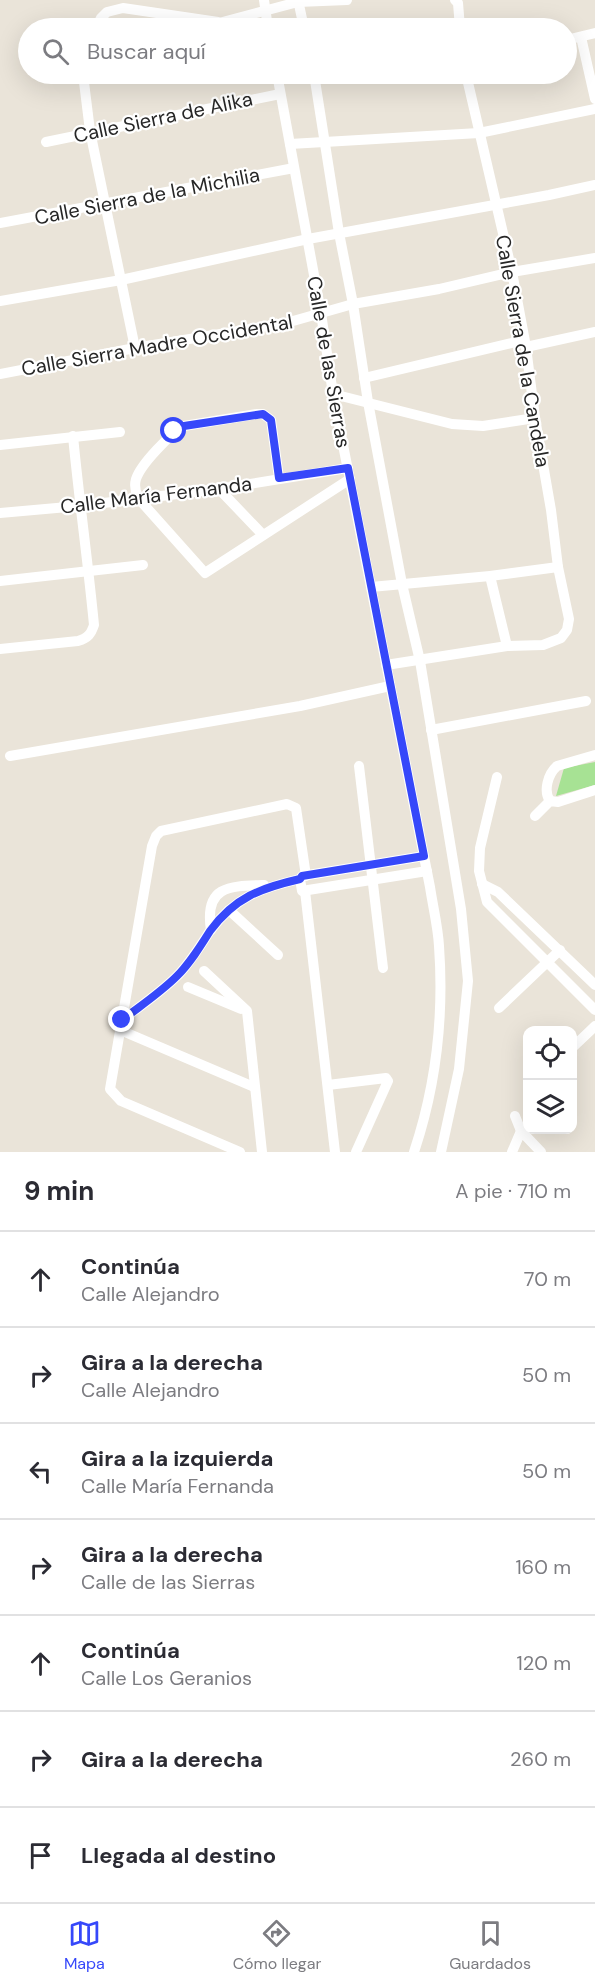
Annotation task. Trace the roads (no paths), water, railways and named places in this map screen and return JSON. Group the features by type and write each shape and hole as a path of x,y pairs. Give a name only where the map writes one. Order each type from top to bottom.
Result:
{"street":[{"path":"264,0 266,18"},
{"path":"243,18 298,1 347,0"},
{"path":"455,0 458,3 459,18"},
{"path":"298,1 302,18"},
{"path":"101,18 107,12 123,8 190,18"},
{"path":"577,38 595,33"},
{"path":"580,37 595,99"},
{"path":"84,84 90,131 135,348"},
{"name":"Calle de las Sierras","path":"279,84 308,239 333,393 427,871 439,945 440,1002 436,1065 423,1124 414,1152"},
{"name":"Calle de las Sierras","path":"315,84 368,402 402,584 420,661 461,909 468,981 459,1069 441,1152"},
{"name":"Calle Sierra de la Candela","path":"468,84 512,272 551,510 558,567 569,619 567,630 561,638 554,642 543,645 507,646"},
{"name":"Calle Sierra de Alika","path":"46,142 280,93"},
{"path":"290,144 479,133 595,109"},
{"name":"Calle Sierra de la Michilia","path":"0,223 294,168"},
{"path":"0,301 121,280 308,239 595,185"},
{"name":"Calle Sierra Madre Occidental","path":"0,374 135,348 286,323 353,304 595,258"},
{"path":"364,378 525,344 595,332"},
{"path":"333,393 452,424 483,426 535,418"},
{"path":"279,478 269,411 184,426 174,431 139,472 135,490 138,498 208,577 349,473"},
{"path":"0,446 120,432"},
{"path":"0,649 78,641 91,633 94,625 73,436"},
{"name":"Calle María Fernanda","path":"0,513 219,489 279,478 349,473"},
{"path":"219,489 263,535"},
{"path":"0,581 143,565"},
{"path":"371,587 558,567"},
{"path":"386,665 507,646 490,576"},
{"path":"10,756 300,706 390,686"},
{"path":"431,730 586,701"},
{"path":"550,801 546,793 550,774 554,768 595,755"},
{"path":"359,766 383,968"},
{"path":"497,777 480,848 479,871 487,902 595,1010"},
{"path":"550,801 558,802 595,790"},
{"path":"535,816 550,801"},
{"path":"240,1152 121,1101 110,1089 152,846 156,836 161,831 287,804 296,808 303,878 302,891 304,891 335,1152"},
{"path":"121,1025 177,976 229,910 250,894 303,878 424,856"},
{"path":"304,891 427,871"},
{"path":"212,930 209,918 214,898 219,891 278,884"},
{"path":"482,884 498,892 595,985"},
{"path":"229,910 278,956"},
{"path":"499,1008 560,950"},
{"path":"204,971 247,1011 262,1152"},
{"path":"188,987 247,1011"},
{"path":"121,1025 254,1087"},
{"path":"577,1043 595,1026"},
{"path":"328,1086 386,1078 388,1081 356,1152"},
{"path":"515,1116 520,1131 541,1152"},
{"path":"512,1152 520,1131"}]}
